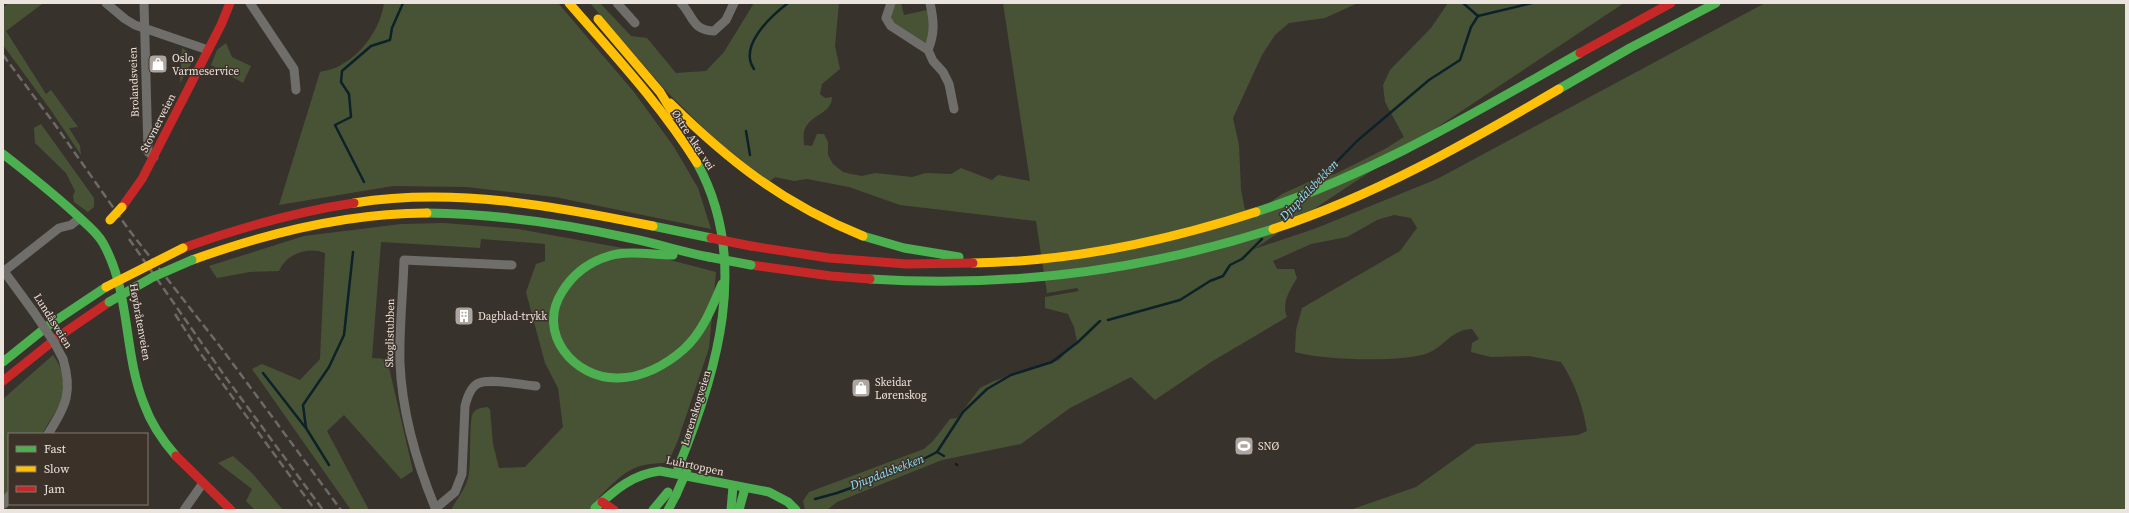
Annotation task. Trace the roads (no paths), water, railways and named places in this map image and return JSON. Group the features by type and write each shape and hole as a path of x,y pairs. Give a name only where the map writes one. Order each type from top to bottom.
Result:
{"main road":[{"name":"Stovnerveien","path":"95,232 110,220 136,188 154,157 230,3"},
{"name":"Østre Aker vei","path":"569,3 647,94 678,136 701,172 712,194 720,222 725,276 726,296 723,320"},
{"path":"3,362 61,317 106,287 183,248 231,230 285,214 338,204 392,198 470,198 546,206 751,246 831,259 883,263 921,265 986,262 1072,255 1158,240 1232,221 1304,197 1368,169 1422,142 1671,3"},
{"path":"3,381 48,344 109,302 153,277 192,260 265,235 315,223 368,215 421,212 492,216 560,224 645,241 707,257 856,279 928,283 976,283 1045,279 1095,273 1164,260 1216,247 1311,216 1377,188 1500,123 1716,3"},
{"name":"Østre Aker vei","path":"593,14 660,92 710,167"},
{"path":"660,92 704,136 740,168 774,193 810,214 858,234 896,246 986,262"},
{"name":"Høybråtenveien","path":"3,154 52,192 103,241 112,259 122,286 138,384 143,404 154,425 169,447 231,510"},
{"name":"Lørenskogveien","path":"659,510 672,493 690,455 716,389 728,332 731,308 734,279 733,235"},
{"path":"707,257 635,253 610,256 583,268 564,286 555,305 553,318 555,330 565,355 576,365 600,377 627,378 654,369 679,353 696,336 711,310 725,276"},
{"name":"Lørenskogveien","path":"690,455 708,388 723,320"},
{"name":"Luhrtoppen","path":"597,507 628,479 652,471 670,472 774,494 788,502 796,510"},
{"path":"731,510 733,486"},
{"path":"739,510 745,488"},
{"path":"653,510 672,493"},
{"path":"672,493 674,510"},
{"name":"Lørenskogveien","path":"668,510 672,493"},
{"path":"597,507 614,510"}],"street":[{"path":"106,3 125,19 143,28 208,50"},
{"name":"Brolandsveien","path":"144,3 143,28 148,152 154,157"},
{"path":"250,3 294,69 296,90"},
{"path":"617,3 635,23"},
{"path":"681,3 697,27 704,31 714,31 726,20 734,3"},
{"path":"891,3 886,18 891,26 928,50 933,61 943,72 949,84 954,108"},
{"path":"928,50 933,38 934,22 930,3"},
{"path":"3,271 59,228 71,224 80,218"},
{"name":"Skoglistubben","path":"436,509 423,478 405,409 400,363 404,260 512,265"},
{"name":"Lundåsveien","path":"3,271 33,311 54,342 63,359 67,377 68,393 60,415 49,433"},
{"path":"436,509 454,492 459,483 463,459 465,406 467,398 474,387 479,383 487,382 536,386"},
{"path":"184,510 203,483"}],"waterway":[{"path":"364,182 335,125 351,117 349,94 341,82 342,71 371,46 390,40 392,28 403,3"},
{"path":"754,69 750,60 750,51 753,41 773,16 788,3"},
{"path":"1463,3 1478,16"},
{"path":"1478,16 1532,3"},
{"name":"Djupdalsbekken","path":"1317,182 1357,141 1429,80 1460,60 1471,27 1478,16"},
{"path":"746,131 750,155"},
{"name":"Djupdalsbekken","path":"1282,218 1293,207"},
{"name":"Djupdalsbekken","path":"1108,320 1180,300 1210,281 1223,276 1230,265 1242,259 1262,239"},
{"path":"329,465 306,428 303,405 329,367 344,335 353,252"},
{"name":"Djupdalsbekken","path":"815,499 837,493 906,468 937,452 963,412 987,389 1011,375 1052,362 1078,342 1100,321"},
{"path":"263,373 305,427"},
{"path":"937,452 944,456"}],"railway":[{"path":"3,55 56,126 129,230 222,349 341,510"},
{"path":"129,239 224,375 323,510"},
{"path":"175,314 198,350 315,510"}],"place":[{"name":"Oslo Varmeservice","path":"158,64"},
{"name":"Dagblad-trykk","path":"464,316"},
{"name":"Skeidar Lørenskog","path":"861,388"},
{"name":"SNØ","path":"1244,446"}]}
